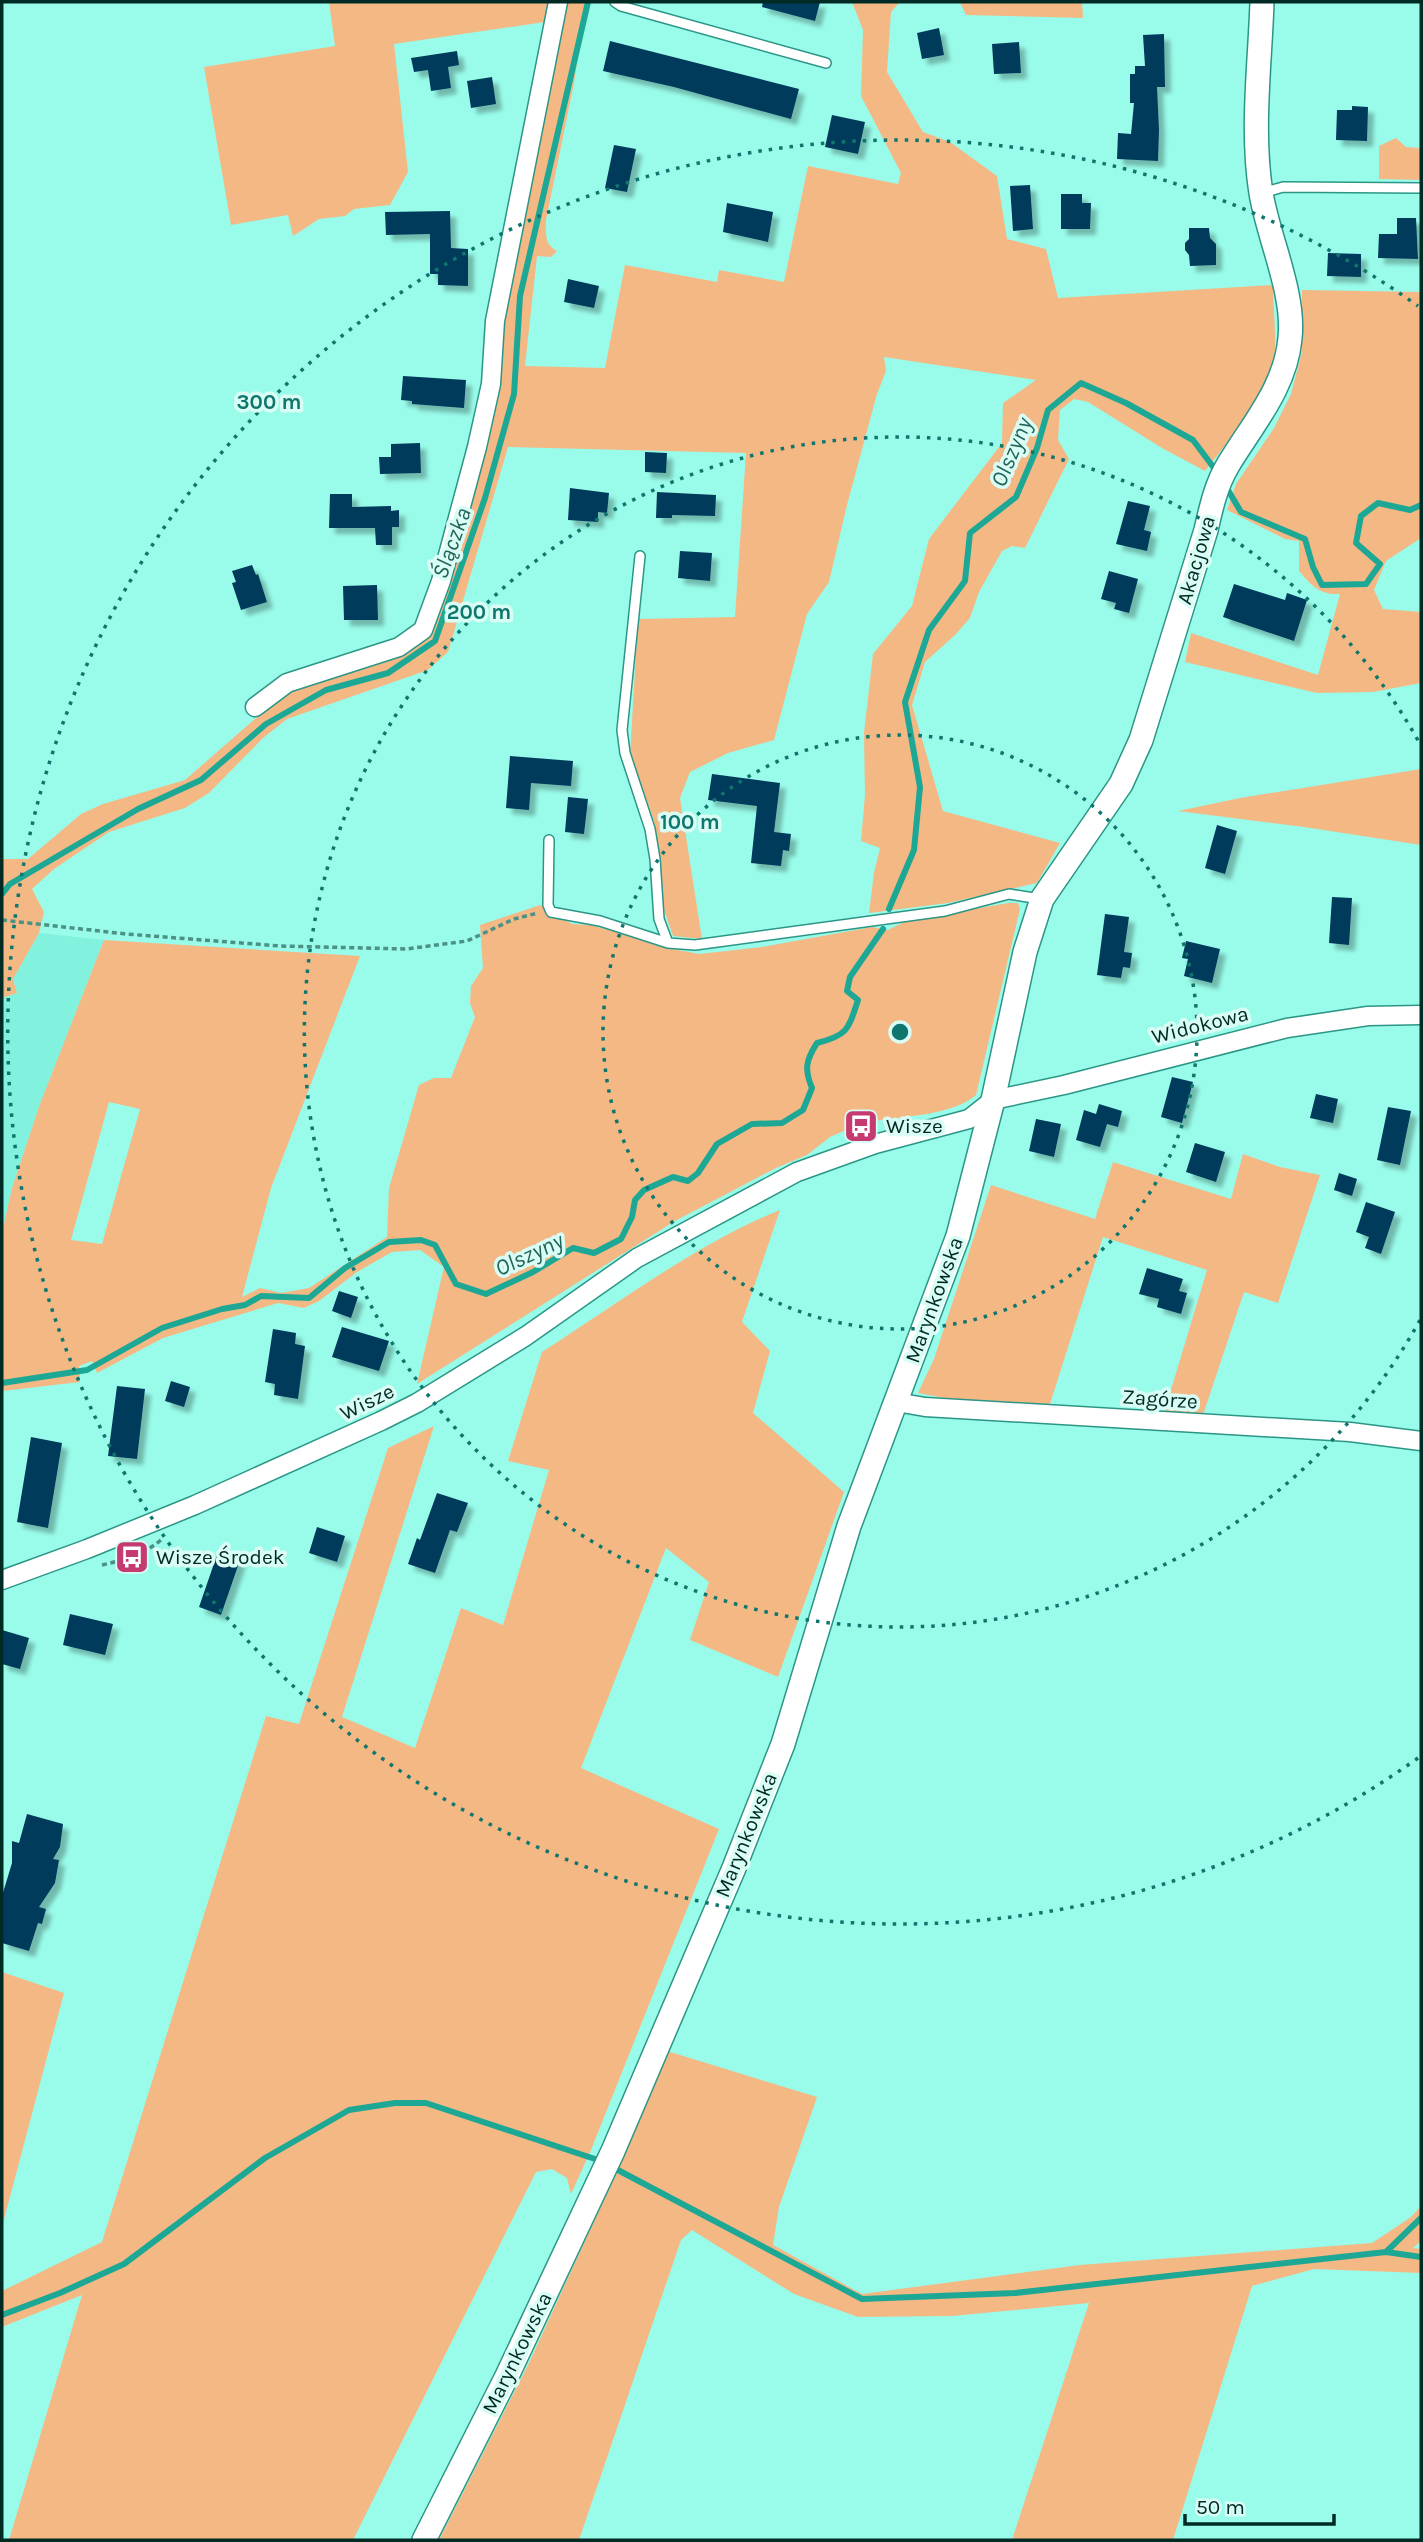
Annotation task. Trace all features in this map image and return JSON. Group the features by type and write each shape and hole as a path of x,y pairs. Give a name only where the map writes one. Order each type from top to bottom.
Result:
{"street":[{"path":"255,706 288,683 399,647 423,630 441,581 491,384 495,321 558,2"},
{"name":"Akacjowa","path":"993,1100 1025,951 1042,899 1121,784 1141,740 1206,530 1213,498 1227,467 1268,402 1282,372 1290,338 1289,309 1261,194 1257,123 1262,2"},
{"name":"Widokowa","path":"993,1100 1064,1085 1287,1028 1368,1016 1421,1015"},
{"name":"Marynkowska","path":"424,2540 507,2376 612,2151 783,1744 845,1538 958,1236 993,1100"},
{"name":"Wisze","path":"2,1580 195,1505 381,1421 526,1336 637,1258 797,1172 875,1144 969,1119 993,1100"},
{"name":"Zagórze","path":"896,1402 925,1407 1350,1432 1421,1441"}],"lane":[{"path":"615,2 621,6 826,63"},
{"path":"1261,194 1283,187 1421,188"},
{"path":"640,556 622,730 625,754 650,829 659,919 668,943"},
{"path":"549,840 548,905 551,912 600,921 668,943 695,945 760,938 945,911 1009,894 1042,899"}],"path":[{"path":"2,920 126,934 280,946 406,949 467,941 530,914 551,912"}],"shaded area":[{"path":"329,2 550,2 545,22 394,44 408,172 390,205 354,209 345,216 319,219 293,236 288,215 231,225 204,67 335,46"},
{"path":"565,2 586,2 574,83 546,220 548,242 557,251 551,257 537,256 525,366 605,368 625,265 717,282 719,270 784,282 808,166 898,184 901,173 861,96 863,30 852,2 900,2 891,12 887,72 923,132 950,142 997,176 1007,239 1046,249 1058,298 1273,285 1275,343 1271,373 1245,418 1205,471 1088,402 1074,399 1060,410 1058,440 1069,459 1025,548 1012,546 1002,551 979,592 970,618 925,662 912,705 943,811 1060,843 1037,883 948,903 869,913 880,848 861,841 865,795 864,733 873,654 912,606 929,539 1002,443 1003,403 1036,380 884,357 886,371 877,394 847,505 829,582 807,614 774,740 728,753 690,772 680,798 702,939 673,936 662,904 660,854 653,818 630,755 638,619 735,617 746,453 508,447 448,652 428,670 287,719 263,738 209,793 185,808 109,832 54,869 32,889 44,912 39,933 13,979 17,993 2,998 4,859 28,859 81,814 103,804 185,780 287,691 392,658 423,642 436,624 449,579"},
{"path":"960,2 1082,2 1083,18 966,15"},
{"path":"1396,138 1406,147 1421,148 1421,180 1379,179 1379,146"},
{"path":"1302,290 1421,292 1421,538 1386,561 1374,590 1383,609 1421,612 1421,683 1373,692 1317,693 1185,662 1191,633 1318,675 1340,594 1327,593 1317,588 1299,571 1299,541 1285,539 1227,510 1236,484 1274,428 1291,394 1302,352"},
{"path":"1421,769 1421,845 1178,811 1240,798"},
{"path":"1008,903 1018,903 1020,909 976,1095 966,1102 926,1114 869,1122 867,1119 852,1123 853,1127 830,1137 807,1155 776,1168 675,1221 417,1384 444,1267 420,1250 392,1252 357,1272 319,1301 304,1308 278,1303 163,1338 97,1373 92,1361 79,1366 80,1382 2,1391 2,1233 12,1188 40,1104 104,940 360,956 271,1188 242,1297 260,1288 281,1293 309,1288 387,1237 389,1188 419,1085 434,1078 451,1078 475,1017 470,1003 471,986 483,968 480,925 540,905 572,924 590,925 639,938 657,946 699,954 762,947 872,927 888,930 906,921","holes":["109,1102 140,1109 102,1244 71,1240"]},
{"path":"39,933 104,940 40,1104 12,1188 2,1233 2,998 17,993 13,979"},
{"path":"1243,1154 1280,1167 1320,1175 1278,1303 1244,1292 1203,1415 1164,1413 1207,1270 1103,1237 1050,1404 949,1399 918,1393 934,1359 991,1185 1095,1219 1113,1162 1231,1199"},
{"path":"780,1210 742,1322 770,1351 753,1413 844,1492 778,1677 690,1640 709,1582 666,1548 581,1768 719,1829 571,2194 567,2178 552,2169 536,2172 353,2540 9,2540 82,2295 2,2327 2,2291 102,2242 266,1716 299,1724 388,1448 434,1426 342,1717 415,1748 461,1608 503,1625 549,1470 508,1461 542,1352 688,1257"},
{"path":"2,1972 64,1993 2,2227"},
{"path":"667,2051 817,2097 779,2207 773,2245 862,2294 1080,2265 1372,2243 1411,2217 1421,2206 1421,2241 1413,2248 1421,2249 1421,2273 1314,2269 1252,2286 1173,2540 1012,2540 1089,2303 952,2316 858,2317 794,2294 692,2230 681,2240 579,2540 439,2540 529,2363 612,2182"}],"building":[{"path":"763,2 820,2 815,21 762,7"},
{"path":"939,28 944,55 922,59 917,33"},
{"path":"1164,34 1165,87 1157,87 1158,161 1117,159 1118,133 1131,134 1134,103 1130,103 1130,74 1135,74 1135,66 1145,66 1143,35"},
{"path":"610,41 799,89 791,119 603,71"},
{"path":"1019,42 1021,73 994,74 992,44"},
{"path":"457,51 459,65 448,67 451,88 431,91 428,70 414,72 411,58"},
{"path":"492,77 496,104 471,108 467,81"},
{"path":"1352,106 1368,107 1367,141 1336,140 1337,110 1352,110"},
{"path":"832,115 865,122 858,154 825,147"},
{"path":"614,145 636,149 627,192 605,188"},
{"path":"1030,185 1033,229 1013,231 1010,186"},
{"path":"1061,194 1082,194 1082,203 1091,203 1090,229 1061,229"},
{"path":"727,203 773,212 768,242 723,232"},
{"path":"450,211 451,248 468,249 468,286 438,285 438,274 430,274 430,234 386,235 385,212"},
{"path":"1397,218 1416,218 1418,259 1378,258 1379,234 1397,234"},
{"path":"1189,228 1209,228 1210,238 1216,244 1216,265 1190,266 1189,255 1185,250"},
{"path":"1328,253 1361,254 1361,277 1327,276"},
{"path":"568,279 599,286 594,308 564,302"},
{"path":"403,376 466,380 464,408 412,404 412,401 401,400"},
{"path":"420,443 421,473 380,474 379,457 391,457 391,444"},
{"path":"645,452 667,453 666,473 645,472"},
{"path":"570,488 609,493 607,513 598,512 598,522 568,520"},
{"path":"657,492 716,495 715,516 672,515 672,518 656,518"},
{"path":"330,494 352,494 352,507 391,506 391,511 399,510 399,527 392,527 392,545 376,545 375,528 329,528"},
{"path":"1128,501 1150,506 1144,530 1151,532 1147,551 1116,544"},
{"path":"680,551 712,553 710,581 678,578"},
{"path":"252,565 256,575 258,574 267,602 241,610 232,583 236,582 232,571"},
{"path":"1109,571 1138,579 1129,613 1114,609 1116,603 1101,599"},
{"path":"1234,584 1285,600 1287,593 1307,600 1294,641 1223,617"},
{"path":"377,585 378,620 344,620 343,586"},
{"path":"510,756 573,761 571,786 531,783 529,810 506,808"},
{"path":"712,774 780,783 774,832 791,834 789,851 783,850 781,866 751,863 757,806 708,800"},
{"path":"568,797 588,799 584,834 565,832"},
{"path":"1217,825 1237,831 1225,874 1205,868"},
{"path":"1332,897 1352,898 1349,945 1329,943"},
{"path":"1105,914 1129,917 1124,952 1132,953 1130,968 1123,967 1121,978 1097,975"},
{"path":"1186,941 1220,949 1212,983 1184,976 1188,959 1182,958"},
{"path":"1172,1077 1193,1082 1182,1123 1161,1117"},
{"path":"1316,1094 1338,1099 1333,1123 1310,1118"},
{"path":"1099,1104 1122,1111 1118,1127 1107,1124 1100,1147 1076,1140 1084,1110 1096,1114"},
{"path":"1388,1107 1411,1111 1400,1165 1377,1160"},
{"path":"1036,1119 1061,1124 1054,1157 1029,1151"},
{"path":"1195,1143 1225,1152 1216,1182 1186,1172"},
{"path":"1339,1173 1357,1179 1352,1196 1334,1190"},
{"path":"1366,1202 1395,1212 1381,1254 1365,1248 1369,1237 1356,1232"},
{"path":"1147,1268 1183,1279 1179,1291 1187,1293 1181,1314 1157,1307 1159,1299 1139,1294"},
{"path":"339,1291 358,1297 351,1318 332,1311"},
{"path":"342,1327 389,1341 379,1371 332,1357"},
{"path":"273,1329 296,1333 295,1344 305,1346 298,1399 274,1395 275,1384 265,1382"},
{"path":"171,1381 190,1387 184,1407 165,1401"},
{"path":"117,1386 145,1389 137,1459 108,1456"},
{"path":"31,1437 62,1443 48,1528 17,1522"},
{"path":"437,1493 468,1503 457,1532 450,1530 435,1573 408,1564"},
{"path":"317,1527 345,1536 337,1562 309,1553"},
{"path":"218,1552 240,1560 221,1615 199,1607"},
{"path":"70,1614 113,1624 105,1655 63,1645"},
{"path":"2,1630 29,1638 20,1669 2,1664"},
{"path":"27,1814 63,1824 60,1847 53,1859 59,1860 55,1883 39,1907 46,1909 42,1924 38,1923 29,1951 2,1943 2,1896 12,1863 12,1841 19,1843"}],"waterway":[{"name":"Ślączka","path":"2,894 10,884 138,809 201,780 266,724 326,690 388,673 435,641 485,498 514,394 520,296 588,2"},
{"name":"Olszyny","path":"889,909 914,850 920,787 905,702 929,630 965,581 970,533 1016,497 1037,448 1048,410 1081,383 1126,403 1193,440 1217,472"},
{"name":"Olszyny","path":"1225,485 1241,512 1305,539 1313,567 1322,585 1366,584 1380,564 1356,543 1361,516 1378,503 1410,510 1421,505"},
{"name":"Olszyny","path":"2,1383 87,1370 162,1328 222,1309 245,1305 261,1296 309,1298 345,1268 389,1242 421,1240 435,1245 456,1284 486,1294 533,1272 573,1248 594,1253 621,1239 632,1217 635,1200 644,1190 673,1177 688,1181 698,1173 717,1144 752,1124 782,1123 803,1110 812,1088 807,1070 810,1055 817,1043 841,1034 849,1025 858,1000 847,991 850,977 883,929"},
{"path":"2,2315 124,2264 265,2158 349,2110 395,2103 426,2103 598,2160"},
{"path":"616,2169 862,2299 1015,2293 1386,2252 1421,2218"},
{"path":"1386,2252 1421,2257"}],"place":[{"name":"Wisze","path":"861,1126"},
{"name":"Wisze Środek","path":"132,1557"}]}
